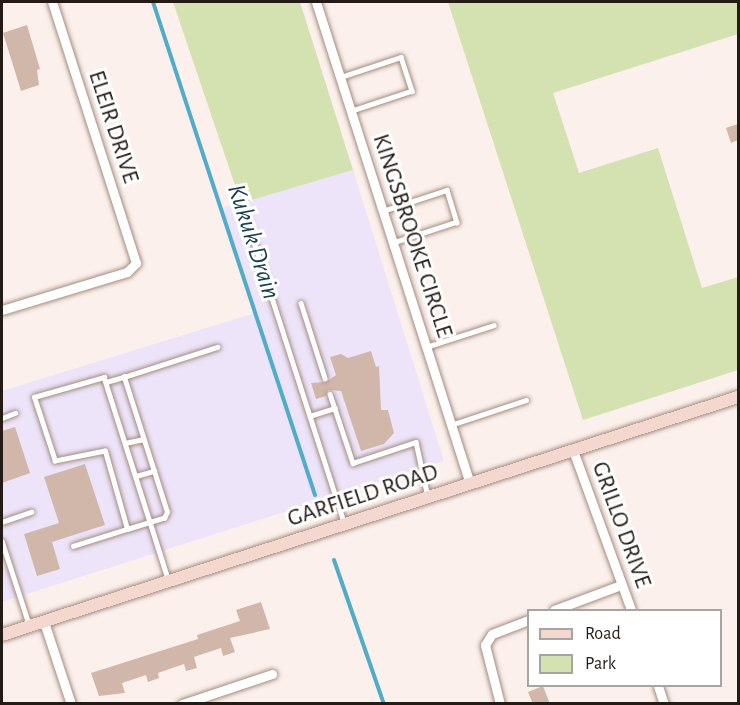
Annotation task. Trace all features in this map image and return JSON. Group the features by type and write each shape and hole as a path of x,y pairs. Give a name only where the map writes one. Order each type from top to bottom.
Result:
{"main road":[{"name":"GARFIELD ROAD","path":"2,635 428,497 574,453 738,398"}],"street":[{"name":"ELEIR DRIVE","path":"2,310 127,272 136,263 52,2"},
{"name":"KINGSBROOKE CIRCLE","path":"316,2 470,484"},
{"name":"GRILLO DRIVE","path":"574,453 631,609"},
{"path":"557,609 621,585"},
{"path":"500,704 485,645 492,634 527,620"},
{"path":"44,622 71,704"},
{"path":"182,704 272,674"},
{"path":"658,687 664,704"}],"lane":[{"path":"341,78 401,57 412,91 352,111"},
{"path":"384,212 447,190 457,222 393,243"},
{"path":"247,220 344,524"},
{"path":"301,303 325,378"},
{"path":"426,346 494,325"},
{"path":"106,382 217,347"},
{"path":"127,529 105,451 55,461 34,397 91,378 104,377 169,581"},
{"path":"73,546 164,518 167,512 124,377"},
{"path":"330,394 352,463 416,442 428,497"},
{"path":"451,425 526,400"},
{"path":"310,416 335,408"},
{"path":"2,418 15,414"},
{"path":"125,443 144,439"},
{"path":"136,476 154,471"},
{"path":"2,522 31,512"},
{"path":"2,541 30,627"}],"shaded area":[{"path":"353,170 444,461 2,602 2,391 255,313 221,208"}],"green space":[{"path":"173,2 300,2 353,170 241,203"},
{"path":"448,2 738,2 738,34 553,93 579,173 658,148 702,288 738,277 738,370 583,420"}],"building":[{"path":"27,25 40,69 37,70 39,85 21,91 3,33"},
{"path":"738,124 738,140 731,143 726,128"},
{"path":"371,351 376,367 379,366 381,410 388,410 394,433 384,444 361,451 341,391 328,390 326,396 316,399 311,383 326,382 336,375 330,357 341,354 348,358"},
{"path":"15,427 30,473 2,483 2,431"},
{"path":"85,464 105,525 52,542 60,569 37,576 24,534 59,523 44,477"},
{"path":"261,602 270,629 230,638 235,652 223,656 221,648 194,657 197,668 186,671 184,664 158,673 159,678 148,682 146,675 122,683 125,693 99,696 91,673 198,639 197,635 240,621 236,610"},
{"path":"543,687 550,704 533,704 528,692"}],"waterway":[{"name":"Kukuk Drain","path":"153,2 315,495"},
{"name":"Kukuk Drain","path":"334,560 384,704"}]}
